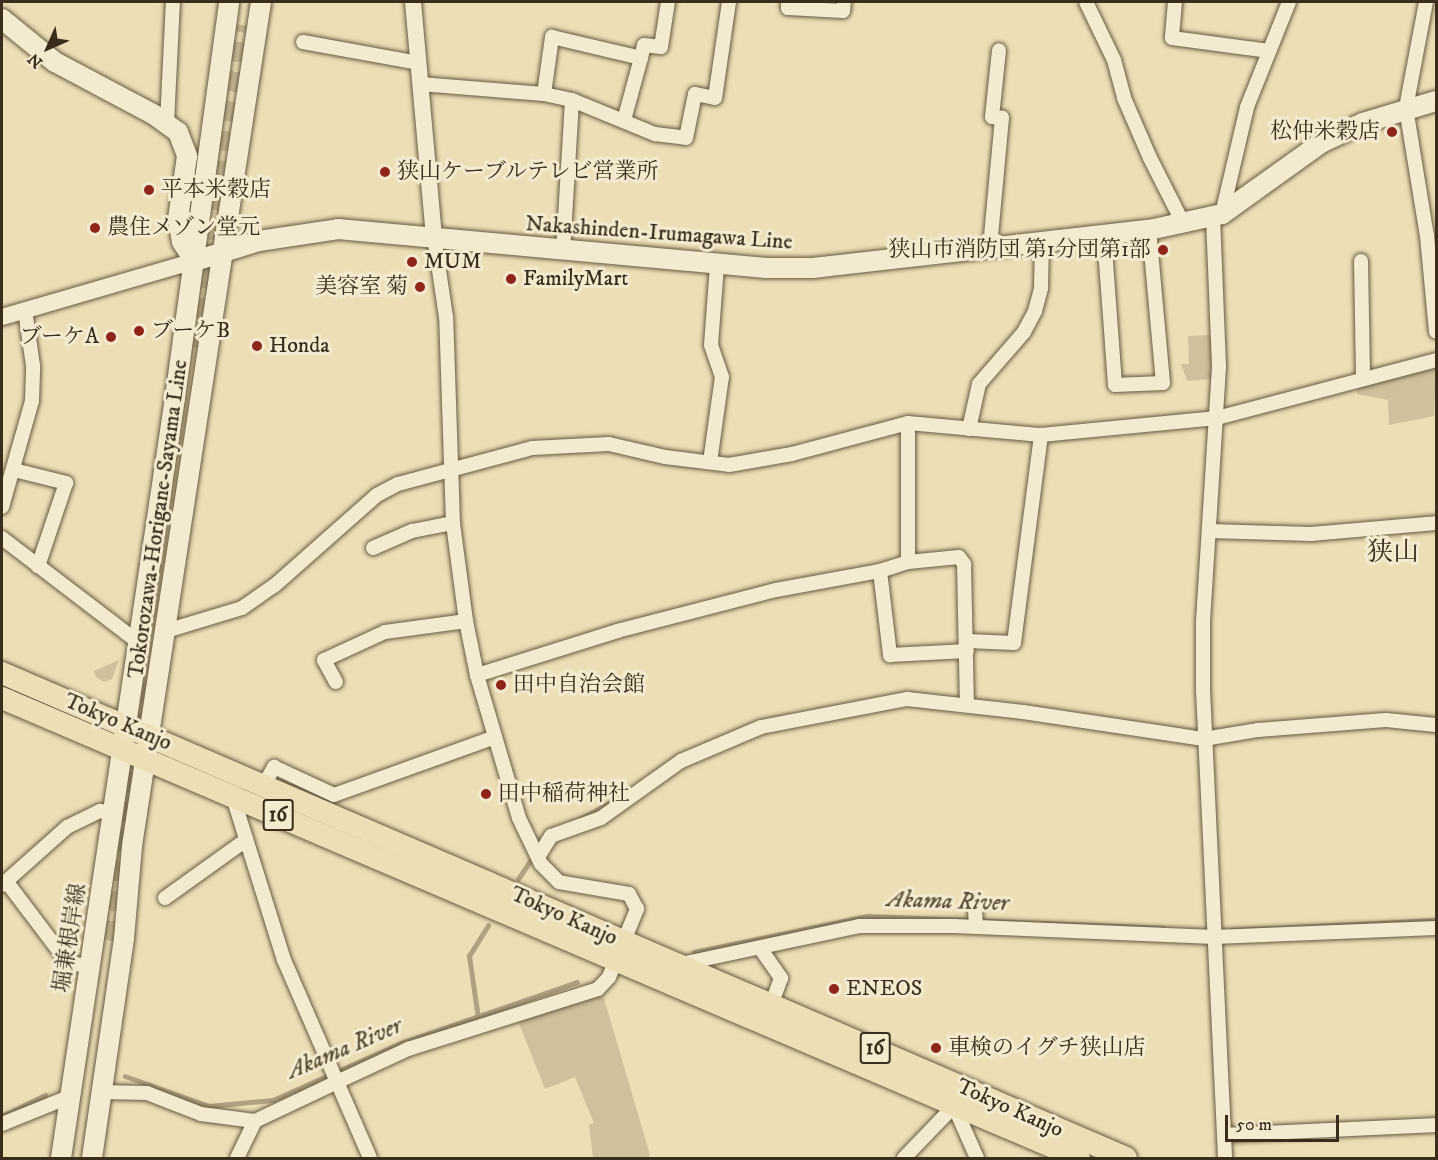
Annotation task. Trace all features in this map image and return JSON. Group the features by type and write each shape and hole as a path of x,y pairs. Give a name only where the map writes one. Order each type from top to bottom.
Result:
{"highway":[{"name":"Tokyo Kanjo","path":"2,673 264,785 954,1106 1078,1158"},
{"name":"Tokyo Kanjo","path":"6,705 122,749 619,952 677,964 772,1003 1126,1158"}],"main road":[{"name":"Tokorozawa-Horigane-Sayama Line","path":"125,725 195,261 229,2"},
{"path":"241,2 241,26 248,2"},
{"name":"Tokorozawa-Horigane-Sayama Line","path":"146,759 220,253 261,2"},
{"path":"3,24 55,62 169,124 198,129 213,121"},
{"name":"Nakashinden-Irumagawa Line","path":"195,261 259,241 338,230 434,237 717,266 813,268 1149,230 1184,225 1217,215 1321,143 1406,108 1437,101"},
{"path":"169,124 186,148 178,219 182,242 195,261"},
{"name":"堀兼根岸線","path":"62,1158 125,725"},
{"path":"92,1158 146,759"},
{"name":"堀兼根岸線","path":"72,1158 109,941 81,1158"}],"street":[{"path":"169,124 173,2"},
{"path":"237,1158 255,1121 333,1077 408,1049 598,989 619,952 638,909 629,894 559,882 538,857 519,818 477,675 466,621 453,523 446,316 434,237 413,2"},
{"path":"624,120 644,45 661,47 668,2"},
{"path":"420,84 544,94 572,100 654,134 686,138 695,94 715,98 729,2"},
{"path":"788,2 788,8 843,11 844,2"},
{"path":"1086,2 1114,60 1124,98 1150,158 1184,225"},
{"path":"1175,2 1172,38 1269,51"},
{"path":"1225,1158 1204,739 1203,624 1217,418 1217,215 1247,107 1289,2"},
{"path":"1426,2 1406,108 1427,236 1437,332"},
{"path":"544,94 552,37 641,58"},
{"path":"303,42 418,63"},
{"path":"990,247 1002,117 992,117 999,50"},
{"path":"563,252 572,100"},
{"path":"1104,235 1115,385 1163,383 1149,230"},
{"path":"969,429 979,384 1024,332 1035,311 1041,288 1042,242"},
{"path":"2,317 195,261"},
{"path":"1361,261 1364,379"},
{"path":"710,462 722,377 711,345 717,266"},
{"path":"2,507 32,401 33,366 25,310"},
{"path":"166,631 242,608 274,586 377,495 422,476 532,448 609,444 665,457 710,462 753,462 908,423 1041,435 1217,418 1437,360"},
{"path":"908,423 909,562"},
{"path":"880,571 890,655 1014,643 1041,435"},
{"path":"14,470 66,483 38,566"},
{"path":"374,548 412,531 453,523"},
{"path":"1209,531 1311,534 1437,523"},
{"path":"2,538 138,642"},
{"path":"477,675 713,606 880,571 909,562 959,557 964,564 967,704"},
{"path":"336,682 324,660 386,632 466,621"},
{"path":"538,857 551,836 601,818 681,761 761,727 907,699 967,704 1204,739 1258,730 1386,720 1437,725"},
{"path":"264,785 274,767 334,795 495,737"},
{"path":"232,794 284,960 370,1158"},
{"path":"90,966 68,963 4,883 67,827 100,811 113,813"},
{"path":"165,898 246,840"},
{"path":"859,912 860,926"},
{"path":"677,964 860,926 976,918 1214,937 1437,928"},
{"path":"772,930 776,944"},
{"path":"760,948 781,978 772,1003"},
{"path":"102,1092 147,1093 201,1114 255,1121"},
{"path":"2,1124 71,1096"},
{"path":"904,1158 954,1106 977,1158"},
{"path":"1224,1135 1437,1125"}],"shaded area":[{"path":"1213,335 1214,379 1187,381 1181,364 1189,364 1188,336"},
{"path":"1436,364 1434,416 1389,425 1388,400 1357,394 1357,386"},
{"path":"119,660 112,679 104,682 96,677 94,671"},
{"path":"603,995 650,1155 648,1158 593,1158 589,1125 594,1123 575,1077 545,1089 518,1021"}],"waterway":[{"path":"580,819 618,798"},
{"path":"518,879 530,861"},
{"name":"Akama River","path":"694,952 868,916 1163,928"},
{"name":"Akama River","path":"1232,930 1436,920"},
{"path":"478,1018 469,956 488,925"},
{"name":"Akama River","path":"125,1076 209,1106 273,1100 401,1043 577,982"},
{"name":"Akama River","path":"2,1116 45,1095"}],"tunnel":[{"path":"202,269 238,25"},
{"path":"198,348 212,256"},
{"path":"105,940 144,667"}],"place":[{"name":"松仲米穀店","path":"1392,132"},
{"name":"狭山ケーブルテレビ営業所","path":"385,172"},
{"name":"平本米穀店","path":"149,190"},
{"name":"農住メゾン堂元","path":"95,228"},
{"name":"狭山市消防団 第1分団第1部","path":"1163,250"},
{"name":"MUM","path":"412,262"},
{"name":"FamilyMart","path":"511,279"},
{"name":"美容室 菊","path":"420,287"},
{"name":"ブーケB","path":"139,331"},
{"name":"ブーケA","path":"111,337"},
{"name":"Honda","path":"257,346"},
{"name":"田中自治会館","path":"501,685"},
{"name":"田中稲荷神社","path":"486,794"},
{"name":"ENEOS","path":"834,989"},
{"name":"車検のイグチ狭山店","path":"936,1048"}],"district":[{"name":"狭山","path":"1393,553"}]}
